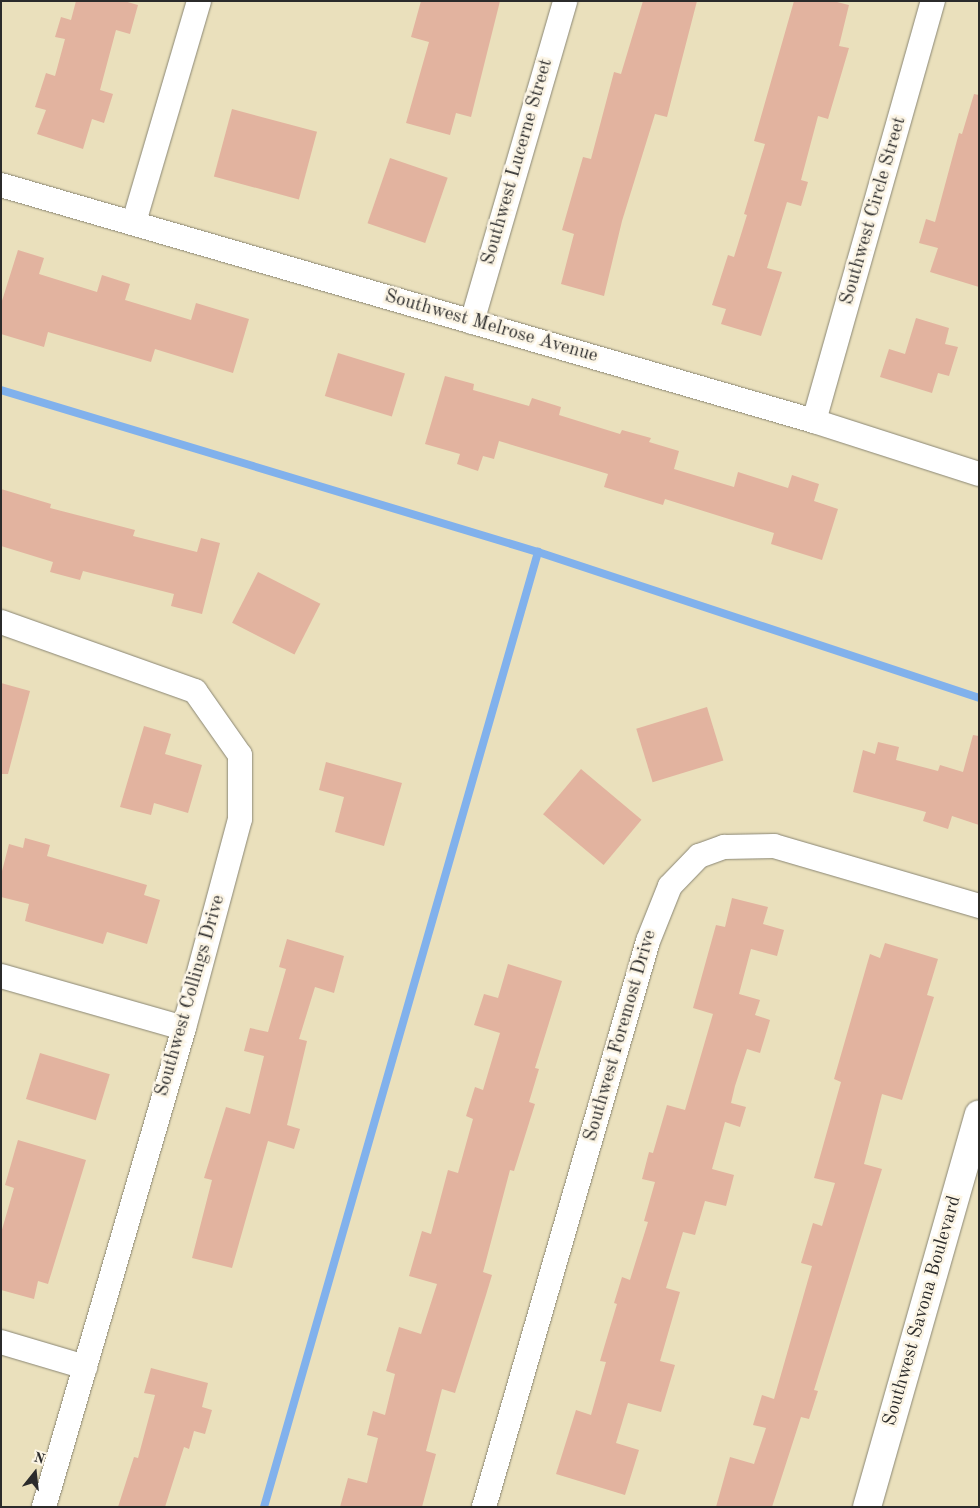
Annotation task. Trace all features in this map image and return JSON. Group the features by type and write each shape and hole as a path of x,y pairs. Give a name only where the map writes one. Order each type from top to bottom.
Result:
{"street":[{"path":"134,222 199,1"},
{"name":"Southwest Lucerne Street","path":"472,322 565,1"},
{"name":"Southwest Circle Street","path":"814,421 934,1"},
{"name":"Southwest Melrose Avenue","path":"1,185 134,222 814,421 979,474"},
{"name":"Southwest Collings Drive","path":"1,622 194,691 240,755 240,819 184,1028 44,1507"},
{"name":"Southwest Foremost Drive","path":"484,1507 648,941 670,886 699,856 716,850 751,844 774,846 979,906"},
{"path":"1,976 184,1028"},
{"name":"Southwest Savona Boulevard","path":"867,1507 979,1115"},
{"path":"1,1342 85,1367"}],"building":[{"path":"76,1 124,1 138,5 130,34 116,30 100,90 113,94 104,123 92,119 83,149 37,134 46,110 35,107 46,73 55,76 65,39 55,37 61,17 71,20"},
{"path":"421,1 500,1 471,117 456,113 450,135 406,123 429,42 411,37"},
{"path":"643,1 697,1 667,117 655,114 622,221 604,296 561,284 574,234 562,230 583,157 591,159 614,72 621,74"},
{"path":"794,1 833,1 849,5 839,46 849,48 828,119 818,116 801,180 808,182 801,206 787,202 767,268 782,272 761,336 721,324 726,309 712,305 728,255 734,257 747,215 744,214 765,144 754,141"},
{"path":"974,94 979,95 979,287 930,272 938,248 919,243 926,219 935,222 959,133 962,134"},
{"path":"232,109 317,132 299,199 214,177"},
{"path":"390,158 448,178 425,243 368,223"},
{"path":"18,250 44,258 39,274 97,292 102,275 130,284 125,300 191,320 196,303 249,319 233,373 155,349 151,362 48,332 44,347 1,334 1,304"},
{"path":"916,318 949,328 945,344 958,347 949,376 938,373 932,393 880,377 889,349 905,354"},
{"path":"338,353 405,373 392,416 325,396"},
{"path":"445,376 474,384 473,390 529,406 532,398 561,407 559,415 620,434 622,430 651,438 649,442 679,451 674,469 734,487 738,472 788,488 792,475 819,484 814,501 838,509 822,560 771,544 774,533 665,499 663,505 604,487 608,474 499,441 494,459 483,456 478,471 457,464 460,454 425,444"},
{"path":"1,489 51,504 50,508 135,530 133,536 197,552 201,538 220,543 202,614 171,606 174,594 83,571 80,580 50,572 53,562 1,546"},
{"path":"258,572 320,604 294,655 232,623"},
{"path":"1,683 30,691 8,774 1,774"},
{"path":"707,707 723,761 653,782 636,729"},
{"path":"144,726 171,734 165,754 202,765 188,813 154,803 151,815 120,807"},
{"path":"973,735 979,736 979,825 952,816 948,829 923,821 926,812 853,792 863,750 875,754 878,742 899,747 896,760 938,771 940,765 963,772"},
{"path":"326,762 402,783 384,846 335,832 344,797 319,790"},
{"path":"581,769 642,820 604,865 543,814"},
{"path":"25,838 50,845 47,856 147,885 144,895 160,900 147,944 107,932 103,944 25,921 29,904 1,897 1,875 9,844 23,848"},
{"path":"732,898 768,907 763,924 784,930 777,956 751,949 739,994 760,1000 755,1015 770,1020 760,1053 747,1049 731,1103 746,1107 740,1127 725,1122 712,1169 734,1175 726,1206 705,1201 695,1235 683,1232 666,1288 680,1292 660,1361 675,1365 661,1412 628,1403 616,1443 639,1450 625,1495 556,1474 576,1410 591,1415 606,1362 600,1361 617,1304 614,1303 622,1277 630,1280 648,1222 644,1221 655,1182 642,1179 649,1152 653,1153 667,1105 685,1110 713,1014 693,1008 716,925 725,927"},
{"path":"287,939 344,956 334,993 315,987 299,1039 307,1041 287,1125 300,1129 294,1149 268,1141 232,1268 192,1258 212,1180 204,1178 226,1107 250,1114 264,1056 244,1051 250,1028 268,1032 286,969 279,967"},
{"path":"885,943 938,959 927,995 934,997 902,1100 882,1094 864,1164 882,1169 814,1390 818,1391 809,1419 801,1417 772,1507 716,1507 730,1457 754,1464 766,1428 753,1425 762,1395 774,1399 812,1266 801,1263 813,1223 822,1226 835,1183 814,1178 841,1082 834,1079 870,954 880,958"},
{"path":"508,964 562,981 535,1068 539,1069 529,1102 535,1104 514,1171 510,1170 483,1272 492,1275 455,1393 442,1389 426,1451 436,1454 422,1507 340,1507 348,1478 367,1483 378,1438 367,1435 373,1411 385,1415 395,1374 386,1371 399,1327 421,1334 437,1284 409,1276 422,1231 431,1234 448,1170 458,1173 473,1119 466,1116 475,1087 483,1090 500,1033 474,1025 484,994 498,998"},
{"path":"40,1053 110,1074 96,1120 26,1099"},
{"path":"18,1140 86,1160 48,1284 38,1281 34,1299 1,1290 1,1233 14,1188 5,1185"},
{"path":"151,1368 208,1383 202,1407 212,1410 205,1434 194,1431 189,1449 184,1447 165,1507 118,1507 134,1457 138,1458 155,1395 144,1393"}],"waterway":[{"path":"1,390 538,552 979,698"},
{"path":"264,1507 538,552"}]}
